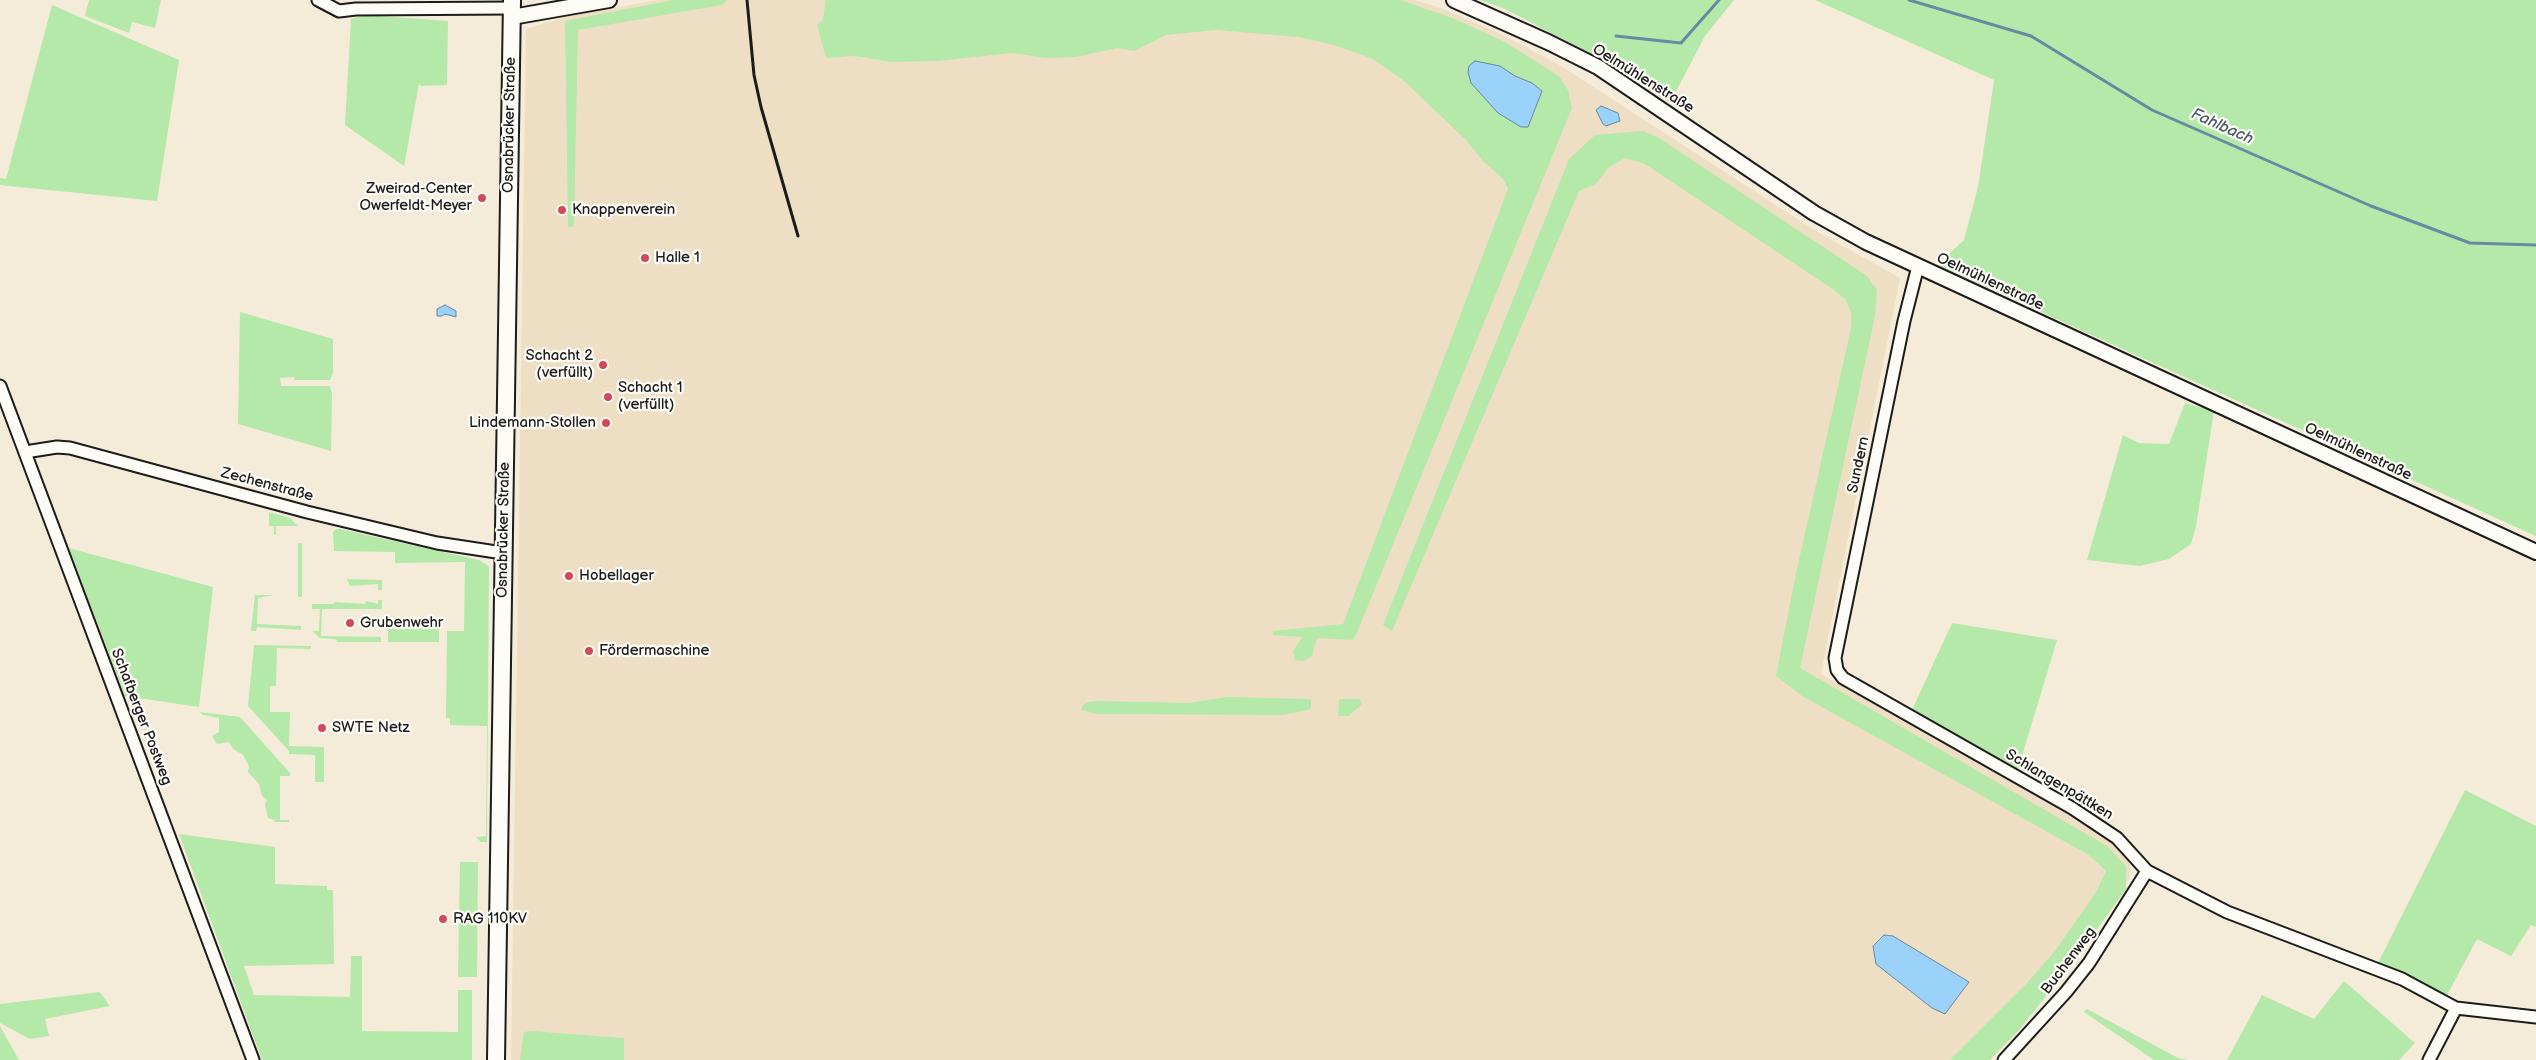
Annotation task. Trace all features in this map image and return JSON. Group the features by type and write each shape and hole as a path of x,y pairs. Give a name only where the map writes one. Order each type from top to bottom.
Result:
{"main road":[{"name":"Osnabrücker Straße","path":"496,1060 512,8"}],"street":[{"path":"318,0 339,11 356,8 512,8 609,0"},
{"path":"334,0 339,11"},
{"name":"Oelmühlenstraße","path":"1454,0 1540,38 1598,67 1814,213 1866,242 2536,552"},
{"name":"Sundern","path":"1837,670 1835,658 1918,266"},
{"name":"Schafberger Postweg","path":"0,386 253,1060"},
{"name":"Zechenstraße","path":"25,452 57,447 70,448 307,512 437,544 503,553"},
{"name":"Schlangenpättken","path":"1837,670 1843,678 1892,707 2072,808 2117,838 2147,872 2227,912 2402,978 2456,1008 2536,1017"},
{"name":"Buchenweg","path":"2004,1060 2066,992 2089,963 2147,872"},
{"path":"2429,1060 2456,1008"}],"shaded area":[{"path":"658,0 1415,0 1441,8 1501,34 1561,66 1816,231 1900,278 1821,674 2057,807 2113,844 2130,862 2130,878 2074,952 1976,1060 511,1060 526,29 569,16"}],"green space":[{"path":"89,0 161,0 155,28 132,22 129,33 85,16"},
{"path":"673,0 728,0 722,5 578,30 574,226 568,227 565,21"},
{"path":"826,0 1400,0 1453,18 1505,42 1559,76 1568,90 1572,108 1356,635 1352,640 1317,638 1312,656 1303,661 1295,660 1293,651 1302,637 1273,635 1273,631 1343,624 1508,189 1503,179 1482,160 1466,140 1404,81 1373,59 1334,45 1299,37 1216,30 1166,35 1134,51 1117,48 1076,57 1047,58 1011,53 937,61 890,62 855,56 826,58 817,25 823,19"},
{"path":"1480,0 1734,0 1705,36 1670,103 1603,60 1505,9"},
{"path":"1815,0 2536,0 2536,536 1937,265 1964,240 1978,187 1994,80"},
{"path":"52,5 179,60 157,201 0,185 0,178 6,179"},
{"path":"365,15 448,21 447,85 421,86 419,84 404,166 345,125 351,19"},
{"path":"1643,131 1659,138 1867,276 1877,290 1875,316 1800,668 2107,846 2126,866 2126,889 2075,960 2019,1030 1990,1060 1950,1060 2026,984 2055,951 2096,892 2106,871 2089,855 1802,696 1776,676 1795,578 1851,328 1851,312 1845,299 1834,290 1645,164 1625,158 1608,168 1596,184 1579,191 1392,631 1383,625 1569,159 1595,135"},
{"path":"240,312 333,339 333,373 330,380 294,380 294,377 280,378 281,386 330,386 332,394 331,451 238,424"},
{"path":"2185,403 2214,411 2196,526 2191,544 2169,559 2140,566 2087,560 2123,435 2139,443 2169,444"},
{"path":"269,512 290,518 298,526 276,526 276,535 274,535 274,526 269,526"},
{"path":"336,529 479,560 489,566 487,842 481,842 476,837 486,836 487,726 450,725 450,718 446,718 447,631 464,631 465,562 395,563 395,552 334,551 333,532"},
{"path":"298,543 302,543 302,597 298,597"},
{"path":"69,548 213,587 199,707 125,696"},
{"path":"347,579 382,580 382,590 378,590 378,584 350,586"},
{"path":"255,595 275,595 258,598 257,624 301,626 301,630 257,627 256,631 251,631"},
{"path":"378,600 382,600 382,609 322,609 321,636 381,637 381,642 338,642 335,639 320,638 312,631 319,631 320,609 312,609 312,604 333,604 335,602 364,604 367,601 378,604"},
{"path":"1952,623 2057,640 2018,769 1912,710"},
{"path":"388,627 439,627 439,642 388,642"},
{"path":"254,645 311,646 311,649 277,648 276,686 270,686 270,712 290,712 289,746 324,747 324,782 315,782 315,755 289,754 289,751 248,706"},
{"path":"1228,697 1311,699 1311,709 1284,715 1096,714 1081,710 1083,705 1088,702 1098,701 1188,703"},
{"path":"1339,699 1360,699 1362,704 1349,716 1338,716"},
{"path":"199,712 240,717 290,773 290,776 280,776 280,820 289,820 289,822 275,822 275,820 268,818 265,805 267,800 262,796 259,784 248,772 249,766 243,755 233,749 229,742 217,744 212,736 219,732 219,718 203,715"},
{"path":"2465,790 2536,826 2536,927 2531,925 2511,956 2477,939 2446,997 2407,974 2378,963"},
{"path":"179,834 275,847 275,884 327,886 327,890 333,890 334,964 244,966 254,995 350,997 351,956 362,956 362,1031 458,1032 458,990 472,990 472,1060 262,1060"},
{"path":"460,862 478,862 477,977 458,977"},
{"path":"2344,981 2415,1043 2399,1060 2227,1060 2262,995 2314,1019"},
{"path":"100,992 110,1006 45,1019 49,1036 30,1039 0,1023 0,1004"},
{"path":"2087,1009 2178,1058 2189,1060 2154,1060 2084,1012"},
{"path":"0,1026 19,1060 0,1060"},
{"path":"524,1032 624,1038 624,1060 520,1060"}],"water":[{"path":"1475,61 1500,66 1515,76 1532,83 1542,91 1528,127 1521,127 1498,113 1471,83 1468,72 1469,66"},
{"path":"1601,106 1618,113 1620,121 1606,126 1603,124 1596,110"},
{"path":"445,305 456,311 456,317 445,314 437,316 437,309"},
{"path":"1884,935 1893,936 1969,982 1945,1014 1932,1008 1876,964 1873,946"}],"waterway":[{"path":"1616,36 1681,43 1719,0"},
{"name":"Fahlbach","path":"1909,0 2031,36 2152,110 2371,206 2470,243 2536,245"}],"railway":[{"path":"747,0 754,75 761,107 798,236"}],"place":[{"name":"Zweirad-Center Owerfeldt-Meyer","path":"482,198"},
{"name":"Knappenverein","path":"562,210"},
{"name":"Halle 1","path":"645,258"},
{"name":"Schacht 2 (verfüllt)","path":"603,365"},
{"name":"Schacht 1 (verfüllt)","path":"608,397"},
{"name":"Lindemann-Stollen","path":"606,423"},
{"name":"Hobellager","path":"569,576"},
{"name":"Grubenwehr","path":"350,623"},
{"name":"Fördermaschine","path":"589,651"},
{"name":"SWTE Netz","path":"322,728"},
{"name":"RAG 110KV","path":"443,919"}]}
